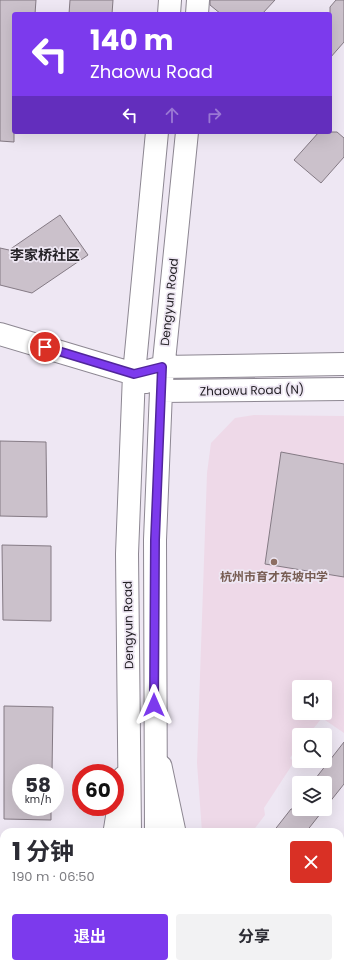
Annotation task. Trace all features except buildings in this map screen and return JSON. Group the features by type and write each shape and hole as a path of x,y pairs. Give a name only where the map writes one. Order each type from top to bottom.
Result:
{"main road":[{"path":"169,12 170,0"},
{"path":"197,12 198,0"},
{"name":"Dengyun Road","path":"130,828 127,554 134,374 158,134"},
{"name":"Dengyun Road","path":"156,828 154,736 155,540 160,391 187,134"},
{"path":"0,334 134,374 160,391"},
{"name":"Zhaowu Road (N)","path":"134,374 162,367 344,364"},
{"name":"Zhaowu Road (N)","path":"160,391 344,389"}],"street":[{"path":"115,828 130,732"},
{"path":"154,736 174,828"}],"shaded area":[{"name":"杭州市育才东坡中学","path":"254,415 344,416 344,733 325,720 332,720 332,680 292,680 292,720 320,720 314,728 292,728 292,755 290,758 292,760 292,765 264,808 265,815 255,828 202,828 197,763 207,473 211,443 235,418"}],"place":[{"name":"杭州市育才东坡中学","path":"274,562"}],"district":[{"name":"李家桥社区","path":"45,255"}],"route":[{"path":"45,347 134,374 162,367 155,540 154,705"}]}
